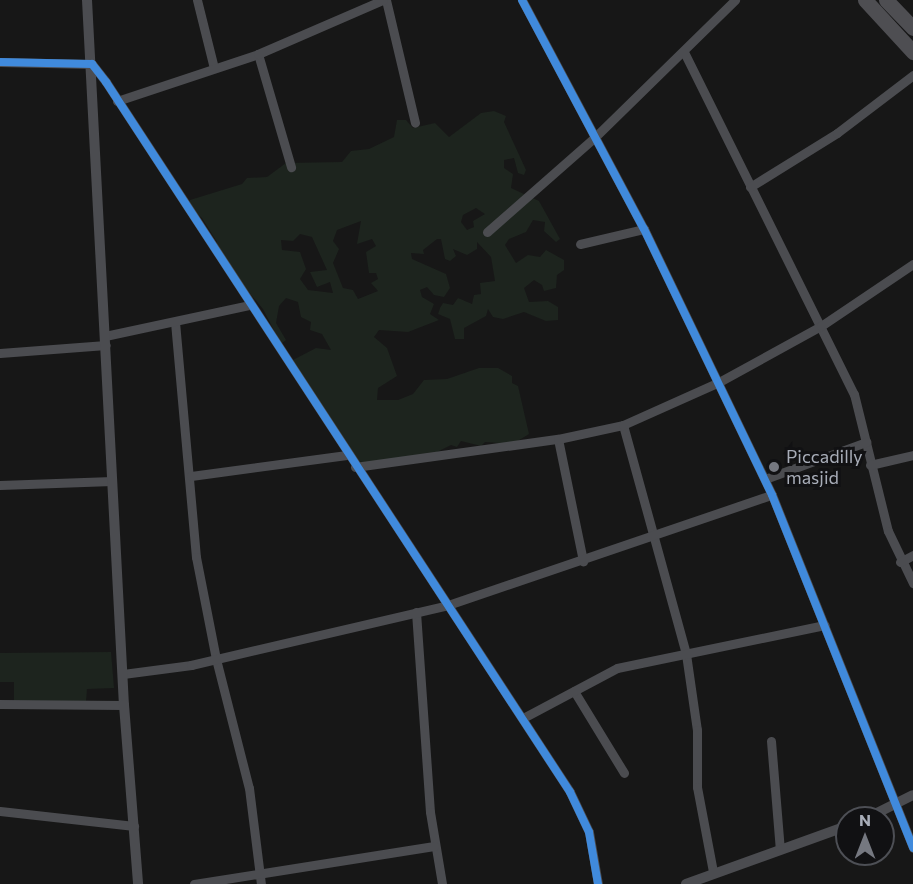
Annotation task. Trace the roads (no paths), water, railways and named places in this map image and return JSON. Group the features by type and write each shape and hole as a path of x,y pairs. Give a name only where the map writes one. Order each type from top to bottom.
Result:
{"highway":[{"path":"865,0 913,52"},
{"path":"876,12 887,1 913,28"}],"street":[{"path":"87,0 124,705 138,884"},
{"path":"197,0 214,68"},
{"path":"117,101 258,54 384,0 415,123"},
{"path":"522,0 593,139 644,229 765,479 898,804 913,848"},
{"path":"487,232 593,139 684,52 734,0"},
{"path":"684,52 854,394 870,465 900,562 913,583"},
{"path":"258,54 291,167"},
{"path":"0,62 92,64"},
{"path":"92,64 570,792 584,822 598,884"},
{"path":"750,187 837,133 913,75"},
{"path":"580,244 644,229"},
{"path":"355,467 558,440 624,425 719,382 821,326 913,264"},
{"path":"0,353 105,341 175,322 249,306"},
{"path":"175,322 191,476 196,557 216,659 245,767 261,884"},
{"path":"624,425 686,654 697,730 697,787 713,872"},
{"path":"558,440 583,561"},
{"path":"765,479 866,442"},
{"path":"191,476 347,455"},
{"path":"870,465 913,455"},
{"path":"0,485 112,481"},
{"path":"123,674 216,659 448,605 655,537 772,495"},
{"path":"900,562 913,555"},
{"path":"416,612 434,846 442,884"},
{"path":"523,718 617,668 825,625"},
{"path":"574,692 624,773"},
{"path":"0,704 124,705"},
{"path":"771,741 780,850"},
{"path":"894,806 913,795"},
{"path":"0,811 134,826"},
{"path":"686,884 713,872 835,830"},
{"path":"194,884 259,871 434,846"}],"place":[{"name":"Piccadilly masjid","path":"774,467"}]}
